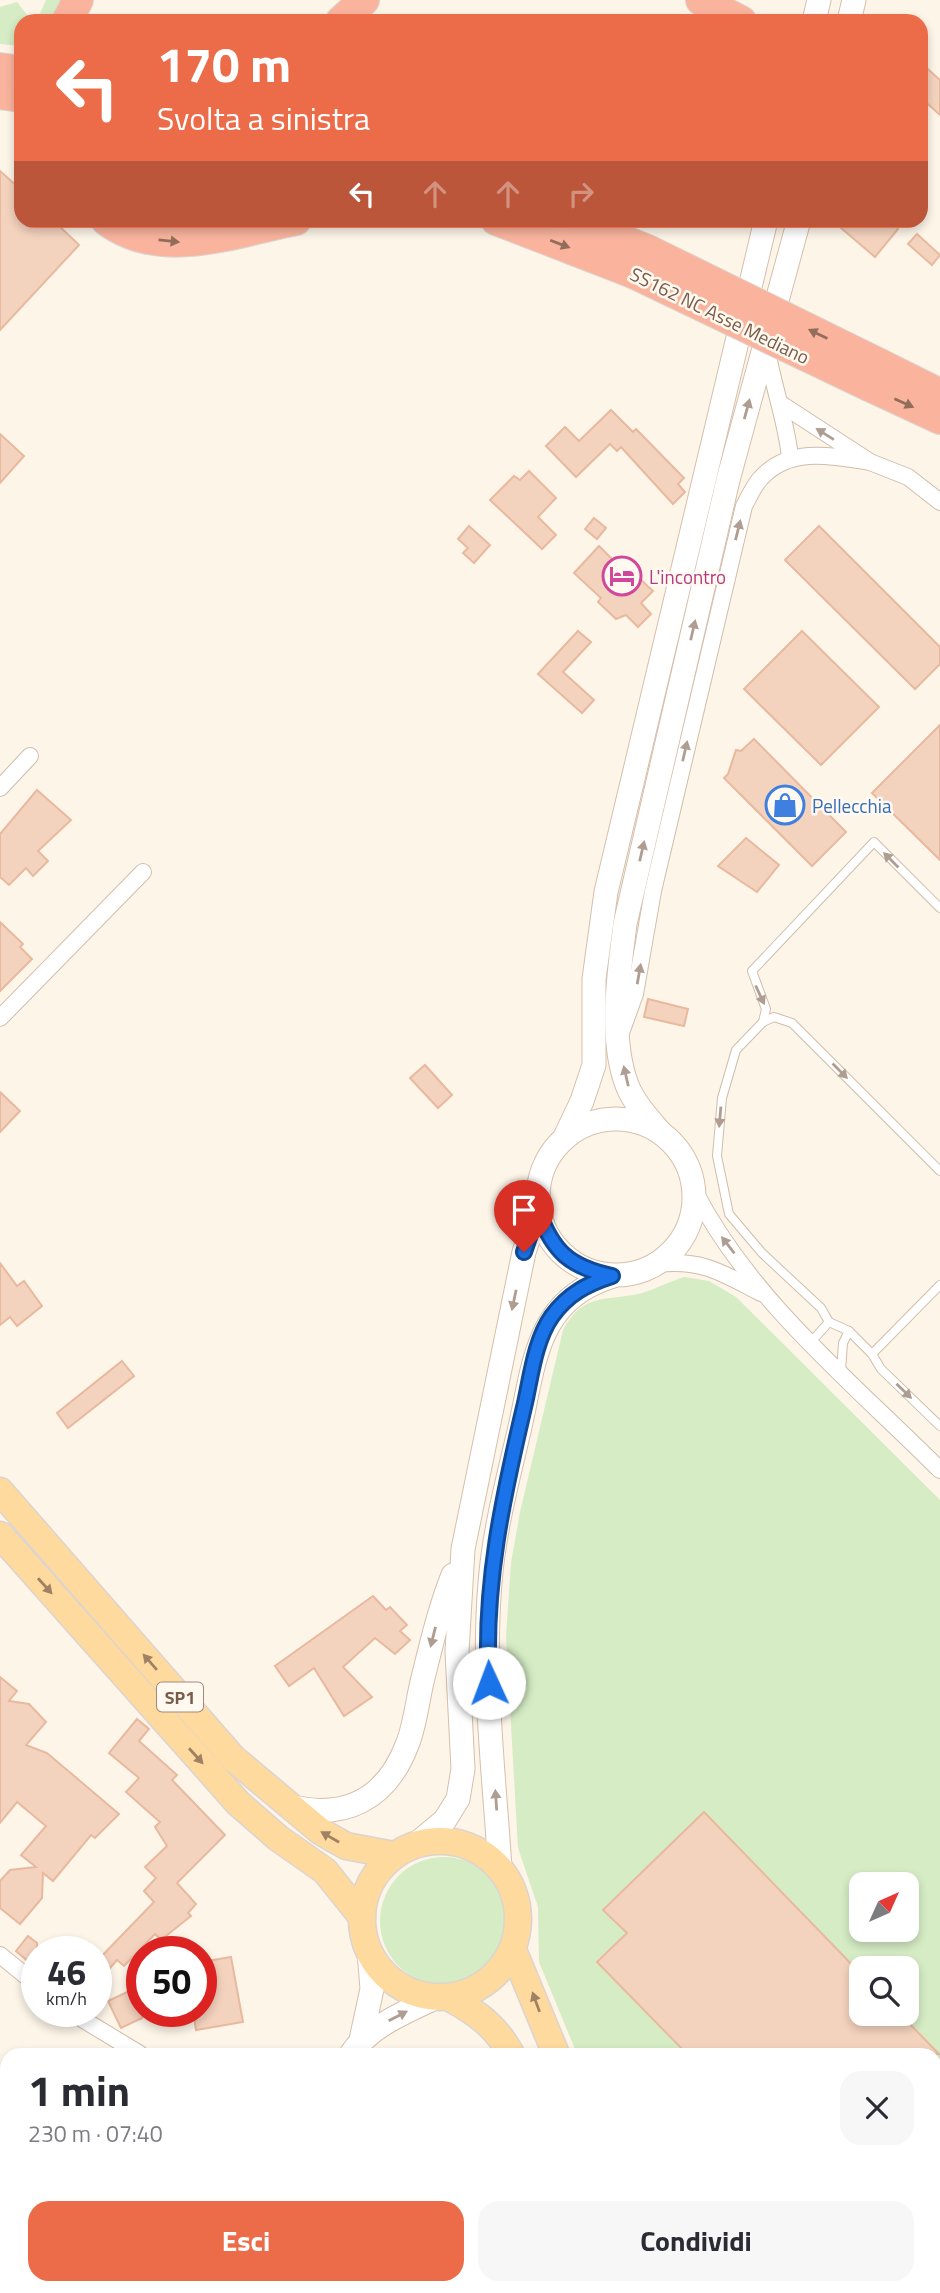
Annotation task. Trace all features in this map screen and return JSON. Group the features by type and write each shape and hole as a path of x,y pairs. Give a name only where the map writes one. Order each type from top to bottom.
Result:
{"highway":[{"path":"349,14 364,0"},
{"path":"701,0 728,14"},
{"path":"122,228 143,238 180,243 256,228"},
{"name":"SS162 NC Asse Mediano","path":"516,228 640,262"},
{"name":"SS162 NC Asse Mediano","path":"586,228 640,262 874,375 940,419"},
{"name":"SS162 NC Asse Mediano","path":"874,375 940,394"}],"main road":[{"path":"612,1276 587,1270 564,1256 547,1236 538,1211 537,1190 542,1170 551,1152 565,1136 582,1101 594,1065 594,979 606,892 764,228"},
{"path":"500,1868 487,1657 490,1583 500,1507 537,1351 550,1318 569,1297 589,1283 636,1273 657,1264 674,1250 686,1233 693,1212 694,1191 689,1168 678,1148 638,1106 626,1083 619,1039 617,982 625,924 728,480 797,228"},
{"path":"565,1136 587,1124 612,1118 638,1121 661,1133"},
{"path":"356,2047 372,1989 369,1952 362,1917 366,1893 377,1872 445,1820 458,1799 463,1769 457,1652 463,1549 521,1265 538,1211"},
{"name":"SP1","path":"0,1491 233,1758 285,1805 346,1846 405,1850"},
{"name":"SP1","path":"0,1535 238,1803 278,1838 326,1871 362,1917"},
{"path":"285,1805 316,1811 345,1809 364,1801 390,1777 407,1745 440,1607 463,1549"},
{"path":"369,1952 383,1972 401,1987 424,1996 443,1997 468,1993 487,1983 502,1968 513,1950 518,1929 518,1907 512,1887 500,1868 482,1853 461,1844 438,1841 405,1850"},
{"path":"513,1950 554,2048"},
{"path":"356,2047 386,2022 443,1997 479,2013 508,2048"}],"street":[{"path":"765,339 772,380 781,404 790,457"},
{"path":"781,404 870,462 908,477 940,502"},
{"path":"619,1039 635,994 653,891 744,506 761,478 790,457 829,456 870,462"},
{"path":"0,788 30,756"},
{"path":"0,1018 143,872"},
{"path":"694,1191 722,1238 767,1296 940,1470"},
{"path":"657,1264 684,1261 713,1267 767,1296"},
{"path":"0,1955 21,1972"},
{"path":"95,2027 130,2048"}],"lane":[{"path":"763,1022 766,1009 752,971 874,842 940,908"},
{"path":"940,1171 792,1023 774,1017 763,1022 736,1050 722,1098 717,1156 729,1214 762,1253 821,1308 829,1322 849,1331 872,1354 881,1369 940,1426"},
{"path":"872,1354 940,1286"},
{"path":"811,1342 829,1322"},
{"path":"841,1371 843,1343 849,1331"}],"green space":[{"path":"46,0 68,0 61,14 40,14"},
{"path":"17,2 26,14 14,14 14,45 0,44 0,7"},
{"path":"684,1277 709,1281 736,1297 940,1500 940,2048 575,2048 539,1962 538,1907 518,1848 506,1636 511,1563 520,1512 563,1330 580,1309 597,1300 642,1293"},
{"path":"444,1857 469,1862 490,1875 503,1896 508,1921 503,1946 490,1967 469,1980 444,1985 419,1980 398,1967 385,1946 380,1921 385,1896 398,1875 419,1862"}],"building":[{"path":"928,69 940,80 940,115 928,104"},
{"path":"0,171 14,184 14,228 61,228 79,245 0,330"},
{"path":"841,228 897,228 875,257"},
{"path":"917,234 940,255 932,265 908,244"},
{"path":"611,410 633,432 636,429 684,478 678,484 685,492 673,504 621,447 617,451 610,444 576,477 546,446 565,427 579,441"},
{"path":"0,434 24,456 0,483"},
{"path":"529,471 556,498 538,517 556,535 542,549 490,500 514,476 520,480"},
{"path":"594,518 606,528 597,539 585,529"},
{"path":"469,526 490,545 474,563 463,553 468,548 458,539"},
{"path":"819,526 940,647 940,664 915,689 785,560"},
{"path":"599,546 613,560 616,557 653,591 641,603 651,614 638,627 626,615 616,619 598,602 601,598 574,573"},
{"path":"578,631 591,642 563,672 594,700 582,713 538,674"},
{"path":"802,631 879,707 821,765 744,689"},
{"path":"940,725 940,860 872,793"},
{"name":"Pellecchia","path":"754,739 846,832 812,866 724,778 728,774 736,750 741,751"},
{"path":"37,790 71,820 38,851 48,861 33,876 26,868 9,885 0,877 0,834"},
{"path":"746,838 779,865 757,892 718,866"},
{"path":"0,922 23,944 20,947 32,959 0,991"},
{"path":"648,999 688,1009 684,1026 644,1017"},
{"path":"425,1065 452,1095 438,1108 410,1078"},
{"path":"0,1092 20,1111 0,1132"},
{"path":"0,1263 17,1286 24,1281 42,1306 17,1326 10,1317 0,1325"},
{"path":"122,1361 134,1376 68,1428 57,1413"},
{"path":"373,1596 386,1610 390,1607 407,1625 400,1631 410,1640 395,1654 375,1638 343,1667 372,1697 344,1716 314,1668 289,1686 275,1666"},
{"path":"0,1677 17,1691 9,1701 29,1704 46,1722 26,1745 47,1753 119,1814 95,1838 91,1835 53,1881 43,1873 42,1898 20,1924 0,1908 0,1881 10,1870 36,1867 21,1855 46,1826 17,1802 0,1823"},
{"path":"137,1719 149,1729 139,1741 177,1775 172,1780 225,1835 177,1883 196,1904 188,1913 191,1916 166,1936 126,1936 124,1966 117,1960 112,1966 112,1945 154,1902 144,1891 156,1878 145,1867 167,1846 155,1827 160,1822 126,1792 139,1778 109,1753"},
{"path":"704,1812 849,1962 849,2026 912,2026 933,2048 681,2048 597,1962 627,1933 603,1910"},
{"path":"231,1957 243,2022 217,2026 217,1959"},
{"path":"126,1993 126,2026 121,2028 112,2009 112,1999"}],"place":[{"name":"L'incontro","path":"622,576"},
{"name":"Pellecchia","path":"785,805"}],"route":[{"path":"489,1683 487,1657 490,1583 500,1507 537,1351 550,1318 569,1297 589,1283 612,1276 587,1270 564,1256 547,1236 538,1211 524,1252"}]}
